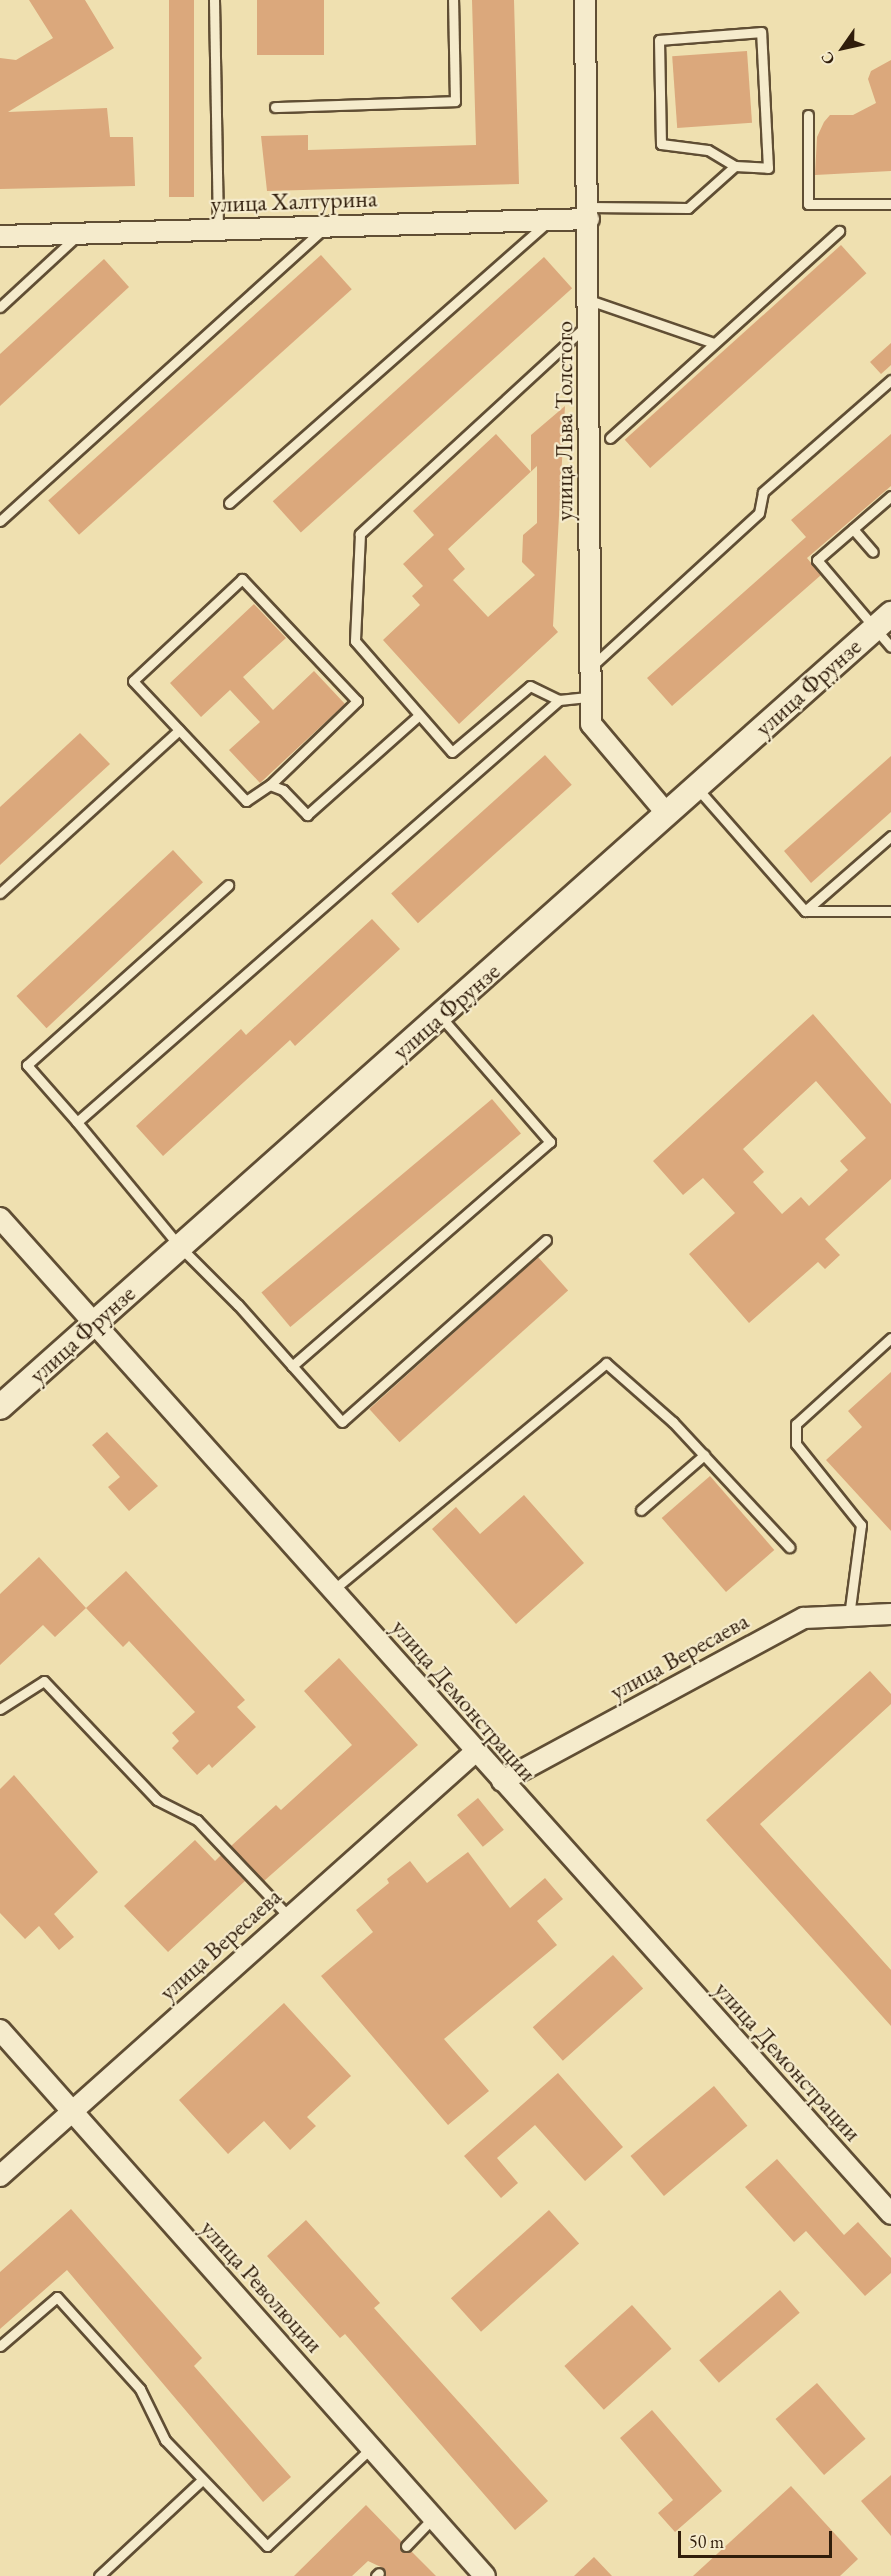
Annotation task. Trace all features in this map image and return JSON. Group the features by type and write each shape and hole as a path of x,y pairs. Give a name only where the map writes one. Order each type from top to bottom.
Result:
{"street":[{"name":"улица Льва Толстого","path":"585,0 591,724 667,814"},
{"name":"улица Халтурина","path":"0,236 551,220 588,213"},
{"name":"улица Фрунзе","path":"0,1407 883,621"},
{"name":"улица Демонстрации","path":"0,1218 891,2214"},
{"name":"улица Вересаева","path":"502,1780 804,1618 891,1614"},
{"name":"улица Вересаева","path":"0,2176 71,2110 476,1751"},
{"name":"улица Революции","path":"0,2030 485,2576"}],"lane":[{"path":"214,0 218,229"},
{"path":"276,107 455,101 453,0"},
{"path":"588,213 688,208 735,166 768,168 761,32 659,40 661,144 708,150 735,166"},
{"path":"808,115 808,204 891,204"},
{"path":"229,503 551,220"},
{"path":"0,521 326,226"},
{"path":"610,438 839,231"},
{"path":"0,307 81,232"},
{"path":"589,300 714,343"},
{"path":"589,323 360,534 356,641 418,716 452,752 530,686 559,700 590,698"},
{"path":"591,667 759,513 763,492 891,380"},
{"path":"891,496 817,560 883,621 891,647"},
{"path":"853,529 873,552"},
{"path":"242,579 357,701 270,785 246,801 133,681 242,579"},
{"path":"77,1122 559,700"},
{"path":"270,785 283,790 307,815 418,716"},
{"path":"0,893 179,730"},
{"path":"697,788 807,911 891,911"},
{"path":"807,911 891,836"},
{"path":"228,885 27,1065 180,1247 342,1422 546,1240"},
{"path":"292,1366 550,1142 440,1016"},
{"path":"849,1616 861,1525 796,1444 796,1424 891,1338"},
{"path":"333,1590 606,1363 704,1455 789,1546"},
{"path":"641,1510 704,1455"},
{"path":"0,1709 44,1681 157,1800 197,1820 289,1917"},
{"path":"0,2346 57,2297 140,2389 165,2440 267,2546 371,2448"},
{"path":"99,2576 202,2480"},
{"path":"406,2546 433,2518"}],"building":[{"path":"29,0 85,0 114,48 8,112 107,108 110,137 133,137 135,186 0,189 0,58 16,60 53,38"},
{"path":"169,0 194,0 194,197 169,197"},
{"path":"257,0 324,0 324,55 257,55"},
{"path":"472,0 514,0 519,184 267,191 261,136 308,135 308,150 476,145"},
{"path":"747,51 752,123 677,128 672,56"},
{"path":"891,60 891,171 815,175 817,137 824,122 830,115 853,115 876,103 868,79 871,71"},
{"path":"841,245 866,273 650,468 625,440"},
{"path":"321,255 352,289 79,535 48,501"},
{"path":"544,257 572,288 301,532 273,501"},
{"path":"104,259 129,287 0,406 0,354"},
{"path":"891,343 891,365 881,374 870,362"},
{"path":"565,406 553,626 558,632 459,724 383,640 420,605 412,596 423,586 403,564 434,535 413,511 496,434 531,472 531,435","holes":["537,466 537,523 523,535 522,562 535,575 488,617 453,580 465,569 448,549"]},
{"path":"891,434 891,486 807,558 821,575 672,706 647,678 806,537 791,520"},
{"path":"254,604 286,638 243,677 273,710 314,671 345,704 260,783 229,750 260,722 230,690 201,717 170,683"},
{"path":"80,733 110,764 0,865 0,807"},
{"path":"545,755 572,785 418,923 391,894"},
{"path":"891,756 891,812 811,883 784,851"},
{"path":"173,850 203,882 46,1028 16,996"},
{"path":"372,919 400,949 295,1046 290,1040 163,1156 136,1126 241,1029 246,1035"},
{"path":"813,1014 891,1104 891,1179 825,1239 840,1255 825,1269 818,1262 749,1323 689,1254 735,1213 703,1178 683,1195 653,1161","holes":["816,1081 866,1138 840,1161 848,1170 809,1206 801,1197 782,1214 753,1182 764,1172 743,1149"]},
{"path":"492,1099 521,1133 290,1327 261,1292"},
{"path":"538,1257 568,1290 399,1442 369,1409"},
{"path":"891,1372 891,1531 826,1460 862,1427 848,1411"},
{"path":"107,1432 158,1486 129,1511 108,1487 120,1477 92,1445"},
{"path":"710,1476 774,1550 726,1592 662,1518"},
{"path":"524,1495 584,1563 516,1624 432,1529 456,1507 480,1534"},
{"path":"39,1557 86,1608 55,1637 43,1625 0,1665 0,1594"},
{"path":"126,1571 245,1700 237,1707 256,1727 212,1768 209,1764 197,1775 172,1748 179,1741 172,1733 195,1712 129,1641 123,1647 86,1608"},
{"path":"339,1658 418,1745 264,1881 231,1846 276,1805 281,1810 352,1745 304,1691"},
{"path":"870,1671 891,1694 891,1704 760,1824 891,1970 891,2026 706,1820"},
{"path":"14,1775 98,1872 54,1914 74,1937 59,1950 39,1926 25,1939 0,1913 0,1789"},
{"path":"478,1798 504,1830 483,1847 457,1815"},
{"path":"195,1840 215,1861 221,1855 245,1881 168,1952 124,1906"},
{"path":"468,1852 510,1908 545,1878 563,1899 537,1921 557,1945 444,2039 489,2091 448,2125 321,1976 373,1932 356,1910 389,1883 387,1879 410,1861 427,1883"},
{"path":"613,1955 643,1988 563,2061 533,2027"},
{"path":"284,2003 351,2076 307,2117 316,2126 290,2150 264,2121 228,2154 179,2100"},
{"path":"558,2073 623,2147 585,2181 535,2125 497,2158 518,2183 501,2198 464,2156"},
{"path":"714,2086 747,2126 664,2196 631,2156"},
{"path":"777,2159 844,2235 858,2222 891,2258 891,2273 865,2296 806,2231 794,2242 745,2187"},
{"path":"71,2209 202,2358 194,2366 291,2477 263,2502 67,2270 0,2329 0,2272"},
{"path":"549,2210 579,2243 481,2332 451,2298"},
{"path":"306,2220 380,2303 374,2308 548,2501 515,2530 345,2334 340,2338 267,2256"},
{"path":"780,2290 800,2313 719,2383 699,2360"},
{"path":"632,2305 671,2349 604,2410 564,2366"},
{"path":"817,2383 866,2439 824,2475 775,2419"},
{"path":"652,2410 722,2491 675,2532 658,2513 673,2500 620,2438"},
{"path":"891,2475 891,2536 861,2501"},
{"path":"791,2486 858,2559 840,2576 693,2576"},
{"path":"366,2505 401,2541 401,2550 411,2551 436,2576 385,2576 383,2568 368,2561 352,2576 294,2576"},
{"path":"594,2557 612,2576 574,2576"}]}
